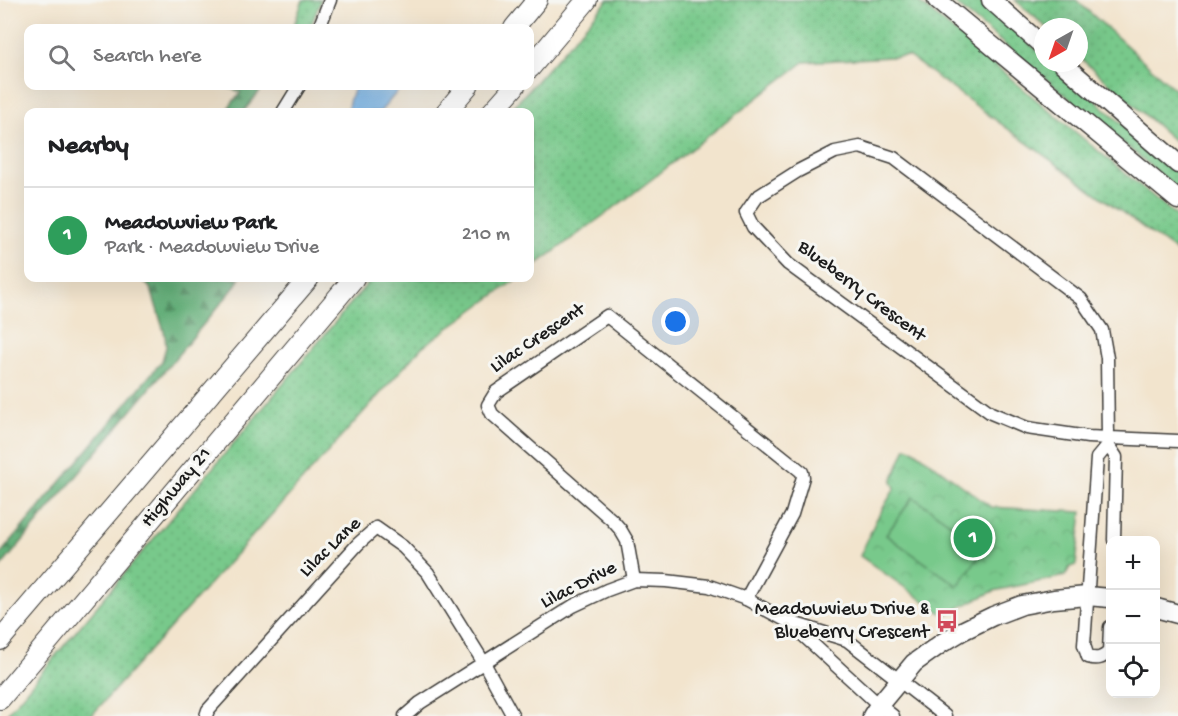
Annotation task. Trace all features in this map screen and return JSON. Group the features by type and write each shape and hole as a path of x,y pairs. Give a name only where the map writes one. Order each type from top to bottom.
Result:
{"main road":[{"path":"517,24 537,0"},
{"path":"937,0 1178,200"},
{"path":"991,0 1034,38"},
{"path":"534,63 582,3"},
{"path":"1072,72 1178,164"},
{"path":"449,108 465,90"},
{"path":"496,108 511,90"},
{"name":"Highway 21","path":"0,640 306,282"},
{"name":"Highway 21","path":"0,699 351,282"},
{"path":"882,712 900,680 914,663 962,631 1023,605 1054,598 1106,598"},
{"path":"1160,609 1178,614"}],"street":[{"path":"321,24 330,0"},
{"path":"285,108 297,90"},
{"name":"Blueberry Crescent","path":"1114,536 1116,457 1108,442 1107,358 1102,330 1081,299 894,158 860,147 835,152 798,171 757,197 746,213 753,227 788,264 991,413 1027,428 1108,442 1178,441"},
{"name":"Lilac Crescent","path":"634,580 627,542 612,520 492,414 488,405 496,392 607,316 802,472 803,477 792,514 746,598"},
{"name":"Blueberry Crescent","path":"1108,442 1097,458 1084,645 1088,657 1096,659 1109,652 1109,644"},
{"name":"Lilac Lane","path":"206,716 208,710 358,544 376,528 403,547 428,573 484,663 513,716"},
{"name":"Lilac Drive","path":"405,716 420,703 573,606 634,580 709,586 746,598 789,622 847,640 945,716"},
{"name":"Lilac Drive","path":"789,622 882,712"}],"green space":[{"path":"303,0 321,0 312,24 294,24"},
{"path":"608,0 916,0 1178,217 1178,253 908,56 804,62 626,199 534,266 534,108 513,108 528,90 534,90 534,84"},
{"path":"951,0 977,0 1005,21 1034,47 1034,69"},
{"path":"1015,0 1076,0 1178,92 1178,144 1088,65 1088,18 1036,18"},
{"path":"1037,72 1063,72 1178,173 1178,189"},
{"path":"236,90 261,90 246,108 230,108 241,92"},
{"path":"145,282 237,282 0,568 0,554 162,361 166,347 165,335 151,289"},
{"path":"369,282 512,282 422,347 91,716 5,716"},
{"path":"906,447 914,450 991,507 1082,512 1076,565 1070,567 1065,576 994,591 944,615 860,556 876,520 895,488 892,481"},
{"path":"913,497 985,548 958,586 886,535"}],"water":[{"path":"354,90 399,90 383,108 348,108"}],"place":[{"name":"Meadowview Park","path":"973,538"},
{"name":"Meadowview Drive & Blueberry Crescent","path":"947,621"}]}
